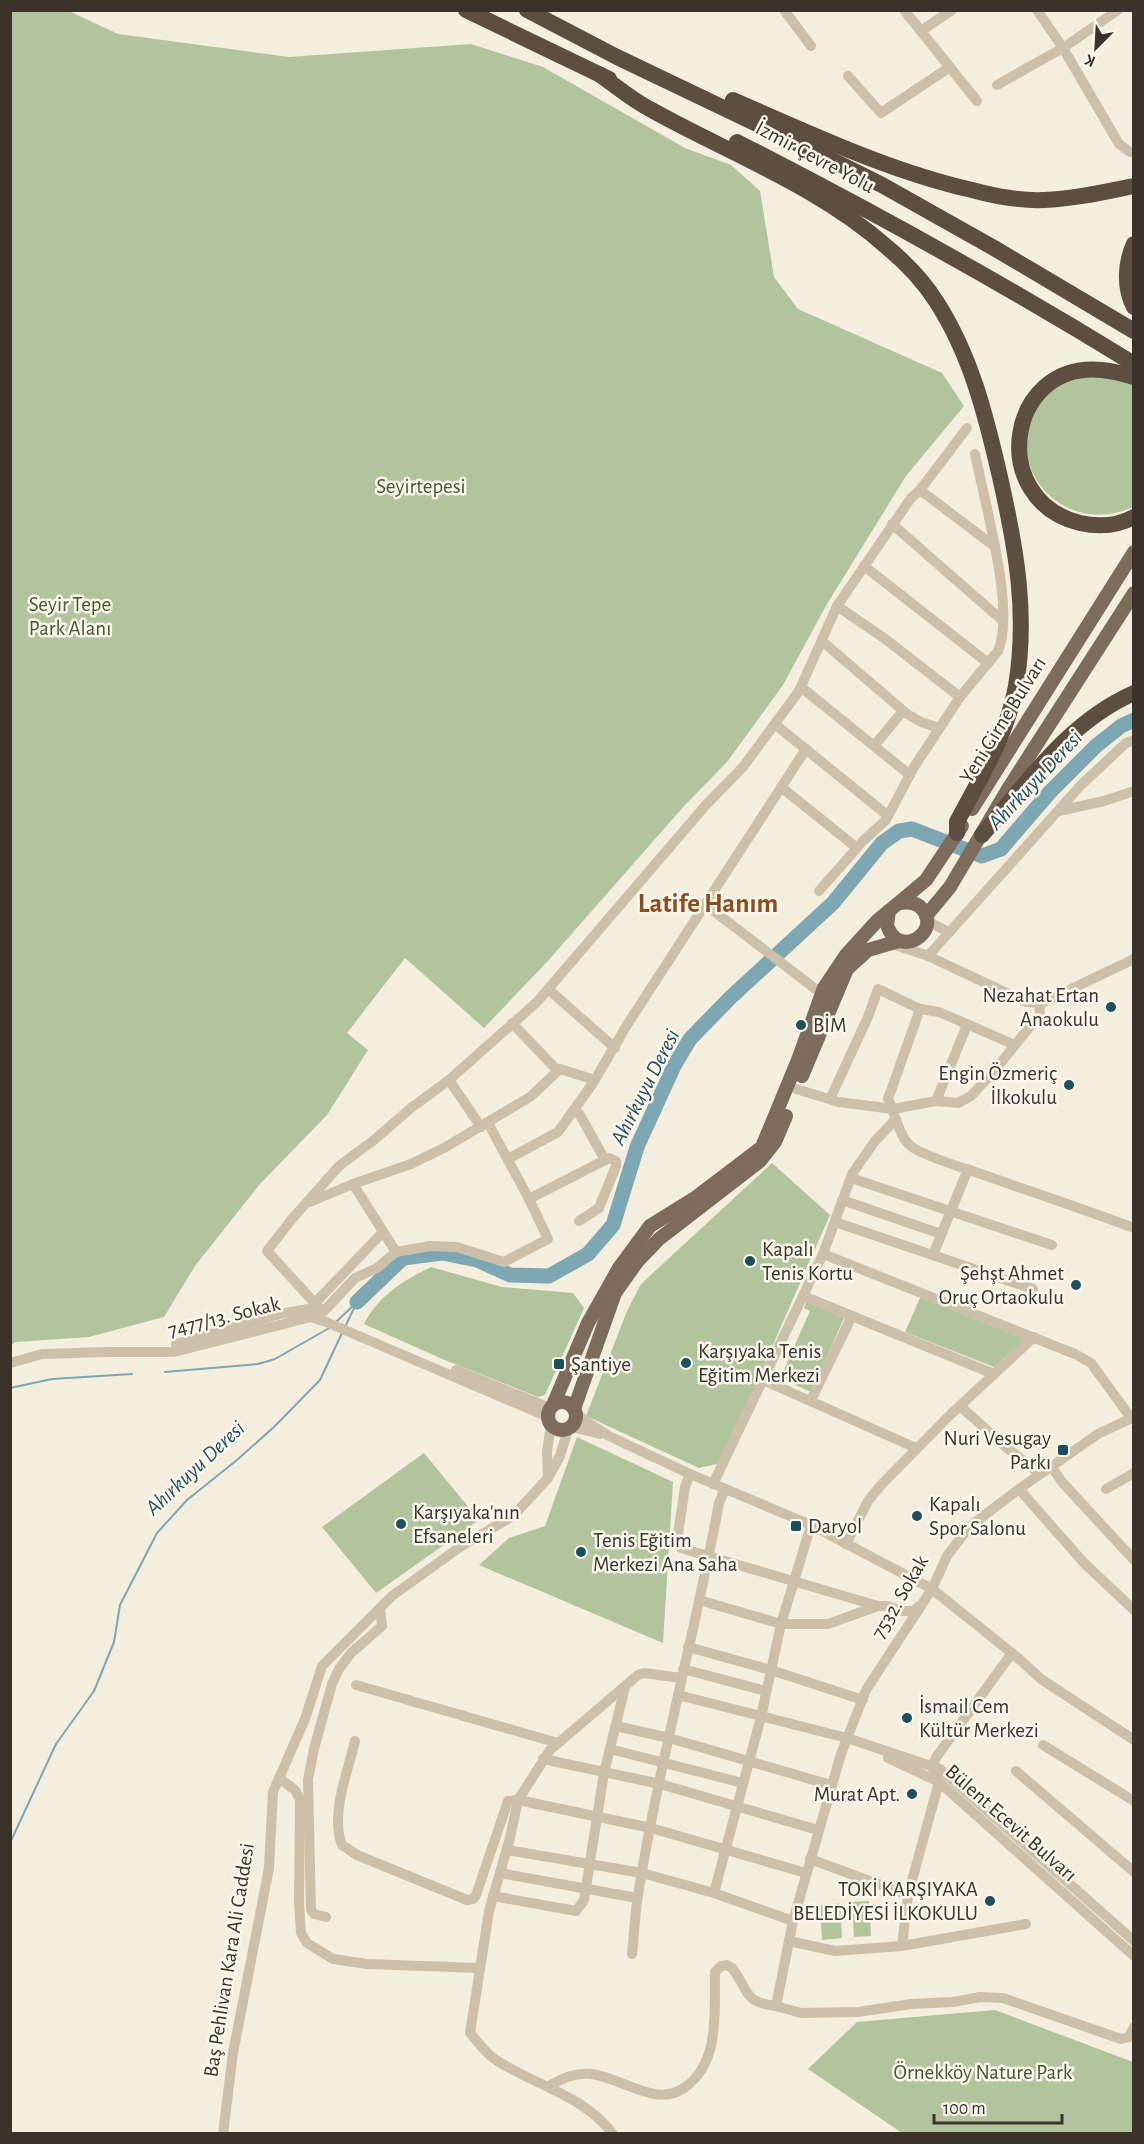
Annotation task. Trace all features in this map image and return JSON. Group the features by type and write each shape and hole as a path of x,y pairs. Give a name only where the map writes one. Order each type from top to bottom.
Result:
{"highway":[{"name":"İzmir Çevre Yolu","path":"466,10 700,122 844,197 971,267 1134,364"},
{"name":"İzmir Çevre Yolu","path":"529,12 882,185 994,248 1134,332"},
{"path":"529,12 840,147 934,182 994,196 1042,201 1134,186"},
{"path":"600,75 645,107 815,196 859,224 889,248 913,273 936,300 953,331 973,374 993,444 1020,580 1022,611 1016,688 1007,721 996,750 957,822 957,833"},
{"path":"1134,244 1130,252 1126,274 1130,301 1134,307"},
{"path":"1134,377 1102,370 1070,374 1054,381 1037,395 1028,408 1022,420 1018,438 1020,458 1029,484 1037,497 1051,510 1071,521 1090,525 1111,525 1134,517"},
{"path":"979,840 1055,749 1082,725 1134,693"}],"main road":[{"name":"Yeni Girne Bulvarı","path":"895,907 929,875 1134,552"},
{"name":"Yeni Girne Bulvarı","path":"926,919 950,887 1008,789 1134,593"},
{"path":"550,1414 566,1403 573,1420 558,1430 550,1414 588,1323 619,1268 650,1226 695,1198 762,1147 794,1071 822,994 846,955 877,921 895,907 913,903 923,910 926,928 920,938 900,944 889,931 887,925 895,907"},
{"name":"Baş Pehlivan Kara Ali Caddesi","path":"573,1420 615,1293 632,1269 659,1239 760,1161 775,1142 847,969 868,950 900,944"}],"street":[{"path":"784,10 811,46"},
{"path":"904,10 977,101"},
{"path":"921,32 952,10"},
{"path":"1037,10 1063,48 1119,144 1132,152"},
{"path":"997,85 1063,48 1118,10"},
{"path":"848,75 881,113 950,67"},
{"path":"449,1080 485,1125 508,1159 548,1239 504,1262 457,1247 430,1246 396,1252 377,1268 355,1278 326,1317 267,1251 339,1166 449,1080 548,989 705,806 743,767 776,725 801,687 837,606 892,524 967,428"},
{"path":"819,891 857,848 886,820 939,728 1001,644 1003,621 999,568 975,454"},
{"path":"920,490 994,546"},
{"path":"892,524 1003,621"},
{"path":"864,566 988,663"},
{"path":"837,606 884,638 960,697"},
{"path":"822,641 903,711 921,722 939,728"},
{"path":"801,687 910,775"},
{"path":"874,746 903,711"},
{"path":"776,725 887,815"},
{"path":"928,956 1081,785 1126,743 1134,740"},
{"path":"508,1159 558,1132 575,1110 615,1048 627,1024 806,749"},
{"path":"781,788 857,848"},
{"path":"1059,811 1104,801 1134,791"},
{"path":"706,905 822,994"},
{"path":"926,919 949,932"},
{"path":"900,944 1026,1002 1039,1002 1134,959"},
{"path":"548,989 615,1048"},
{"path":"830,1099 868,1017 878,989 920,1009 939,1012 1015,1046"},
{"path":"796,1089 894,1114 936,1101 958,1103 971,1096 1015,1046 1040,1014 1039,1002"},
{"path":"920,1009 888,1099 907,1142 914,1148 968,1169 1134,1228"},
{"path":"512,1023 557,1070"},
{"path":"936,1101 968,1025"},
{"path":"305,1204 411,1164 485,1125 530,1097 557,1070 563,1068 595,1080"},
{"path":"575,1110 605,1160"},
{"path":"713,1484 823,1254 851,1178 894,1114"},
{"path":"529,1199 611,1158 617,1164 603,1202 596,1211 579,1221"},
{"path":"933,1255 968,1169"},
{"path":"851,1178 1052,1245"},
{"path":"353,1184 396,1252"},
{"path":"842,1200 941,1234"},
{"path":"835,1222 1033,1289"},
{"path":"314,1304 383,1232"},
{"path":"823,1254 1075,1354 1091,1363 1132,1418"},
{"path":"803,1296 994,1374"},
{"path":"811,1400 852,1316"},
{"name":"7477/13. Sokak","path":"10,1363 42,1354 174,1352 292,1321 326,1317 550,1414"},
{"path":"846,1544 868,1501 916,1448 1034,1337"},
{"path":"763,1380 916,1448"},
{"path":"960,1406 1006,1448 1040,1474"},
{"path":"548,1478 547,1452 550,1414"},
{"name":"7532. Sokak","path":"776,2006 793,1921 831,1785 847,1738 872,1681 932,1589 946,1556 969,1527 1019,1489 1098,1434 1132,1418"},
{"path":"573,1420 690,1474 811,1525 932,1589 1041,1679 1134,1740"},
{"name":"Baş Pehlivan Kara Ali Caddesi","path":"223,2133 233,2053 269,1868 273,1792 305,1719 322,1666 392,1596 460,1547 513,1516 548,1478 560,1456 573,1420"},
{"path":"1051,1466 1062,1482 1134,1560"},
{"path":"1106,1489 1134,1473"},
{"path":"690,1474 685,1487 678,1543 681,1548 878,1606 903,1611 913,1611 917,1608 932,1589"},
{"path":"632,1954 637,1898 664,1761 707,1557 724,1489"},
{"path":"1019,1489 1084,1563 1134,1610"},
{"path":"714,1893 761,1717 781,1624 811,1525"},
{"path":"699,1600 781,1624 828,1624 878,1606"},
{"path":"326,1917 314,1914 311,1910 309,1770 332,1684 345,1660 382,1626 380,1608"},
{"path":"688,1647 771,1670 863,1700"},
{"path":"902,1946 908,1895 939,1782 932,1766 1012,1653"},
{"path":"614,2133 590,2111 549,2086 494,2060 470,2033 479,1968 493,1896 507,1850 518,1800 543,1759 558,1743 638,1675 644,1673 682,1674 766,1691"},
{"path":"356,1685 558,1743"},
{"path":"493,1896 576,1911 584,1900 604,1773 625,1687"},
{"path":"678,1695 847,1738"},
{"path":"616,1726 669,1738 831,1785"},
{"name":"Bülent Ecevit Bulvarı","path":"847,1738 940,1769 1134,1941"},
{"name":"Bülent Ecevit Bulvarı","path":"847,1738 939,1782 1134,1956"},
{"path":"355,1741 338,1812 337,1827 342,1845 357,1855 467,1900 476,1895 508,1801 518,1800 651,1828 806,1873"},
{"path":"1043,1744 1134,1801"},
{"path":"610,1749 743,1783"},
{"path":"543,1759 660,1784 818,1830"},
{"path":"1016,1771 1134,1872"},
{"path":"279,1778 295,1790 300,1800 302,1822 299,1904 301,1933 307,1943 333,1959 367,1964 479,1968"},
{"path":"507,1850 589,1866 642,1873 714,1893 793,1921"},
{"path":"810,1859 908,1895"},
{"path":"500,1874 637,1898"},
{"path":"789,1941 836,1951 902,1946 1026,1924"},
{"path":"549,2086 572,2075 587,2073 608,2077 657,2095 673,2093 684,2088 697,2076 707,2061 713,2025 716,1972 721,1966 727,1965 732,1968 753,2001 801,2013 858,2012 911,2004 1003,1998 1121,2039 1129,2037 1134,2026"}],"green space":[{"name":"Seyirtepesi","path":"11,10 69,11 118,34 289,57 471,44 543,67 685,148 731,165 760,191 774,277 798,309 942,373 964,406 906,476 827,604 783,685 727,762 685,805 546,963 484,1028 405,958 347,1033 368,1050 327,1115 260,1184 195,1266 164,1317 89,1337 16,1342 11,1345"},
{"path":"1071,376 1121,378 1133,386 1133,507 1111,514 1089,514 1069,508 1052,498 1038,482 1030,464 1027,442 1035,408 1045,395"},
{"name":"Karşıyaka Tenis Eğitim Merkezi","path":"772,1163 830,1215 721,1463 699,1468 586,1416 627,1311 641,1284"},
{"path":"431,1267 502,1287 573,1293 584,1308 545,1395 538,1397 440,1358 364,1324 384,1297 411,1277"},
{"path":"921,1296 1027,1338 994,1367 905,1332"},
{"path":"807,1301 844,1318 811,1392 775,1376 776,1372 782,1374 810,1311 804,1308"},
{"name":"Tenis Eğitim Merkezi Ana Saha","path":"577,1437 673,1482 663,1643 479,1565 509,1538 545,1526"},
{"name":"Karşıyaka'nın Efsaneleri","path":"424,1453 479,1520 376,1593 322,1527"},
{"path":"869,1901 871,1936 854,1937 852,1902"},
{"path":"840,1903 842,1938 822,1940 820,1905"},
{"name":"Örnekköy Nature Park","path":"995,2010 1133,2062 1133,2133 902,2133 808,2069 857,2022"}],"waterway":[{"name":"Ahırkuyu Deresi","path":"357,1302 403,1258 442,1253 477,1260 510,1275 549,1276 588,1254 613,1225 637,1147 674,1066 690,1039 731,997 833,903 882,843 899,831 912,829 982,856 1001,849 1050,792 1096,746 1121,726 1134,720"},
{"name":"Ahırkuyu Deresi","path":"346,1325 357,1302"},
{"name":"Ahırkuyu Deresi","path":"335,1323 355,1304"},
{"name":"Ahırkuyu Deresi","path":"165,1372 258,1364 275,1359 331,1327"},
{"name":"Ahırkuyu Deresi","path":"10,1843 56,1744 94,1691 114,1642 120,1605 157,1533 187,1500 275,1426 320,1380 342,1333"},
{"name":"Ahırkuyu Deresi","path":"10,1388 52,1379 132,1374"}],"place":[{"name":"Nezahat Ertan Anaokulu","path":"1111,1007"},
{"name":"BİM","path":"801,1025"},
{"name":"Engin Özmeriç İlkokulu","path":"1069,1085"},
{"name":"Kapalı Tenis Kortu","path":"750,1261"},
{"name":"Şehşt Ahmet Oruç Ortaokulu","path":"1076,1285"},
{"name":"Karşıyaka Tenis Eğitim Merkezi","path":"686,1363"},
{"name":"Şantiye","path":"559,1364"},
{"name":"Nuri Vesugay Parkı","path":"1063,1450"},
{"name":"Kapalı Spor Salonu","path":"917,1516"},
{"name":"Karşıyaka'nın Efsaneleri","path":"401,1524"},
{"name":"Daryol","path":"796,1526"},
{"name":"Tenis Eğitim Merkezi Ana Saha","path":"581,1552"},
{"name":"İsmail Cem Kültür Merkezi","path":"907,1718"},
{"name":"Murat Apt.","path":"912,1794"},
{"name":"TOKİ KARŞIYAKA BELEDİYESİ İLKOKULU","path":"990,1901"}],"district":[{"name":"Latife Hanım","path":"708,903"}],"park label":[{"name":"Seyir Tepe Park Alanı","path":"70,616"}]}
